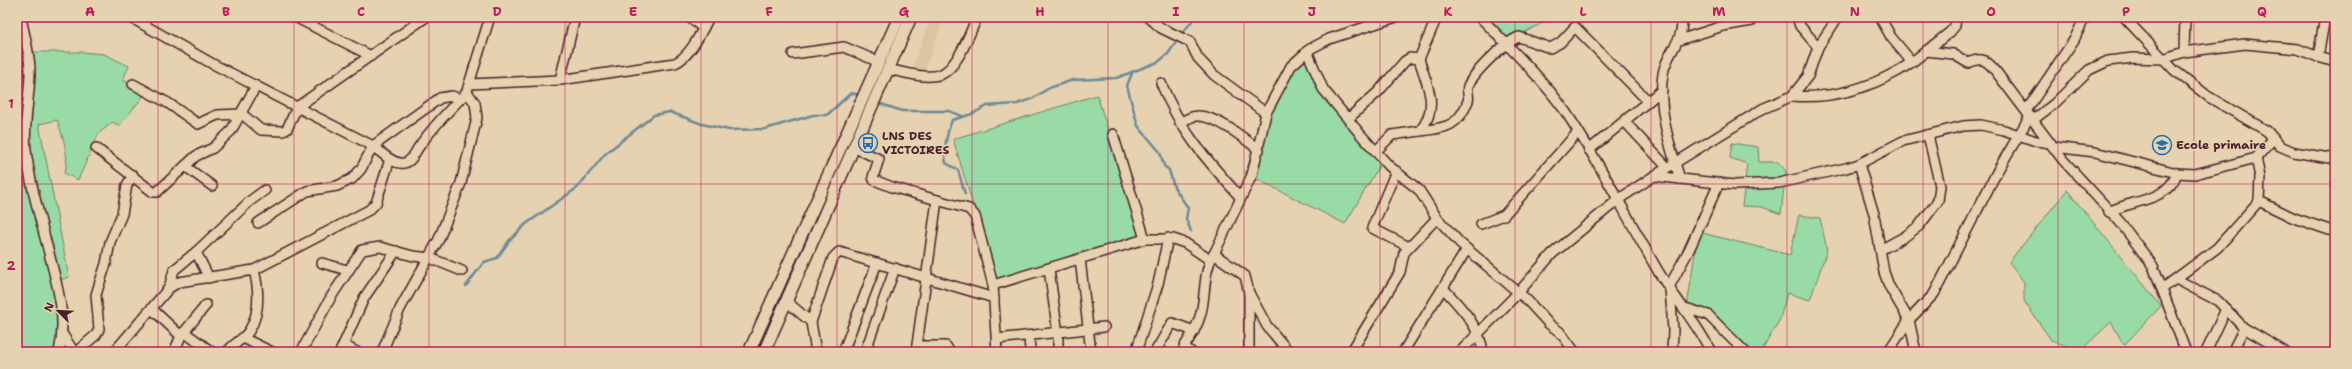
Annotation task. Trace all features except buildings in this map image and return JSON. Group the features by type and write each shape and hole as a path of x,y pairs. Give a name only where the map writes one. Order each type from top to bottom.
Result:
{"street":[{"path":"21,17 30,69 28,111 24,136 32,189 60,298 63,335 59,352"},
{"path":"130,17 256,86 373,146 390,159 402,164 411,159 424,140 468,88 490,17"},
{"path":"295,17 371,56"},
{"path":"133,84 168,103 198,124 217,115 242,114 261,130 283,132 287,129 297,107 426,17"},
{"path":"560,80 575,17"},
{"path":"689,17 703,28"},
{"path":"468,88 560,80 679,62 709,17"},
{"path":"749,352 866,104 873,88 878,62 899,17"},
{"path":"873,88 888,69 911,17"},
{"path":"888,69 929,76 943,73 952,64 962,50 977,17"},
{"path":"1148,17 1160,28 1190,42 1198,58 1214,76 1266,113"},
{"path":"1185,350 1201,314 1205,277 1212,257 1252,175 1259,150 1266,113 1288,70 1308,51 1328,39 1396,17"},
{"path":"1420,131 1429,117 1432,102 1419,59 1437,17"},
{"path":"1480,17 1564,110 1619,199 1634,229 1670,288 1685,308 1711,352"},
{"path":"1671,165 1662,106 1662,90 1664,70 1679,40 1682,28 1681,17"},
{"path":"1797,17 1800,26 1818,48"},
{"path":"1460,352 1518,293 1552,254 1619,199 1762,109 1792,96 1808,76 1818,48 1838,17"},
{"path":"1880,17 1891,37 1911,61"},
{"path":"1792,96 1810,98 1851,91 1898,71 1950,32 1954,26 1956,17"},
{"path":"1888,352 1909,320 1934,294 2018,134 2074,40 2085,17"},
{"path":"2124,17 2163,59 2209,97 2267,131 2272,139 2280,146 2294,152 2335,159"},
{"path":"2184,52 2185,17"},
{"path":"2318,57 2325,17"},
{"path":"1679,40 1723,26 1752,21"},
{"path":"1376,151 1392,135 1445,128 1452,125 1468,101 1469,85 1506,44 1519,37 1550,48 1560,43 1570,31 1576,28 1648,101"},
{"path":"2030,116 2096,66 2133,58 2163,59 2184,52 2245,44 2258,44 2298,49 2335,62"},
{"path":"793,54 844,47 878,62"},
{"path":"1308,51 1323,89 1376,151 1396,171 1419,190 1437,218 1467,250 1518,293 1549,324 1564,335 1575,352"},
{"path":"1926,51 1953,54 1968,63 1980,59 1985,60 2053,145 2063,160 2109,212 2120,222 2153,266 2173,324 2186,352"},
{"path":"1349,118 1378,92 1405,61 1410,58 1419,59"},
{"path":"1161,83 1180,123 1202,155 1240,197"},
{"path":"96,148 133,175 153,192 157,192 196,156 206,153 223,140 242,114 256,86"},
{"path":"382,352 400,309 430,258 461,183 471,148 477,110 468,88"},
{"path":"1589,150 1625,122 1662,90"},
{"path":"258,223 307,191 337,186 352,179 361,169 373,146 440,98 452,96 460,99"},
{"path":"764,352 853,147 866,104"},
{"path":"1180,123 1191,117 1199,116 1229,129 1259,150"},
{"path":"1625,122 1671,165 1680,179"},
{"path":"1654,176 1736,185 1780,183 1859,164 1903,141 1956,127 1981,125 2018,134 2036,141 2095,152 2177,173 2201,174 2256,158 2272,139"},
{"path":"1481,224 1504,215 1578,132"},
{"path":"1113,134 1145,239"},
{"path":"1882,249 1904,237 1919,226 1938,201 1940,186 1928,135"},
{"path":"853,147 879,159 873,177 874,180 892,188 969,209 973,213 993,285 997,352"},
{"path":"2162,289 2217,248 2260,201 2260,177 2256,158"},
{"path":"114,352 169,288 178,282 254,270 373,206 390,159"},
{"path":"1859,164 1882,249 1884,272 1889,286 1909,320 1916,352"},
{"path":"185,166 212,186"},
{"path":"1396,171 1372,228 1409,247"},
{"path":"2109,212 2154,197 2174,181 2177,173"},
{"path":"63,335 75,352 96,335 99,329 96,295 106,264 110,242 122,214 128,185 133,175"},
{"path":"1672,352 1673,330 1670,288 1689,250 1718,183"},
{"path":"169,288 174,270 196,252 250,201 265,190"},
{"path":"937,200 916,349 946,346 950,352"},
{"path":"2260,201 2294,218 2335,232"},
{"path":"1351,352 1400,272 1403,256 1409,247 1437,218"},
{"path":"1136,352 1158,284 1168,238"},
{"path":"993,285 1145,239 1168,238 1185,244 1212,257 1245,276 1249,293 1249,352"},
{"path":"301,352 347,270 362,250 380,247 430,258 462,271"},
{"path":"1403,352 1444,289 1467,250"},
{"path":"357,352 342,349 364,298 396,251"},
{"path":"196,252 209,278"},
{"path":"816,352 811,322 819,295 837,254 843,252 994,298"},
{"path":"1080,259 1091,352"},
{"path":"322,263 347,270"},
{"path":"843,352 877,263"},
{"path":"865,352 895,268"},
{"path":"1049,269 1058,334 1058,352"},
{"path":"227,352 249,331 259,300 254,270"},
{"path":"2176,279 2218,301 2244,328 2278,351"},
{"path":"1444,289 1464,312 1479,334 1483,352"},
{"path":"1249,293 1267,326 1289,352"},
{"path":"786,301 811,322"},
{"path":"174,352 183,334 206,305"},
{"path":"1685,308 1708,315 1745,352"},
{"path":"152,309 183,334 212,352"},
{"path":"2206,352 2226,309"},
{"path":"1155,352 1172,323 1194,331"},
{"path":"997,340 1058,334 1104,327"},
{"path":"2232,352 2244,328"},
{"path":"1029,336 1030,352"},
{"path":"243,338 272,352"}],"shaded area":[{"path":"931,17 944,17 923,76 911,72"}],"green space":[{"path":"17,17 26,52 81,52 104,54 129,66 123,80 146,93 119,126 113,122 99,133 78,180 64,173 67,161 63,139 57,120 39,124 69,277 56,281 63,352 28,352 17,348"},
{"path":"1486,17 1554,17 1508,41"},
{"path":"1307,54 1322,94 1382,161 1345,224 1245,173 1282,83"},
{"path":"1097,95 1142,239 997,283 953,139"},
{"path":"1732,143 1758,147 1759,162 1778,162 1786,171 1781,214 1762,207 1742,206 1747,164 1730,158"},
{"path":"2067,190 2161,306 2124,345 2111,322 2080,351 2051,340 2024,301 2024,282 2009,262"},
{"path":"1799,215 1820,218 1827,250 1810,300 1787,293 1780,319 1761,352 1748,352 1687,307 1698,232 1790,255"}],"waterway":[{"path":"1181,35 1195,17"},
{"path":"965,194 958,170 946,163 945,158 946,141 952,120 972,114 987,106 1017,104 1032,99 1049,88 1073,80 1116,78 1158,62 1168,54 1178,39"},
{"path":"1132,73 1127,86 1138,126 1160,152 1164,166 1169,170 1174,187 1188,208 1186,219 1191,231"},
{"path":"466,286 484,262 497,258 509,241 526,224 577,188 605,154 654,115 670,112 702,124 729,130 765,129 813,115 827,115 851,93 860,95"},
{"path":"878,103 902,111 949,111 962,116"}],"place":[{"name":"LNS DES VICTOIRES","path":"868,143"},
{"name":"Ecole primaire","path":"2162,145"}]}
